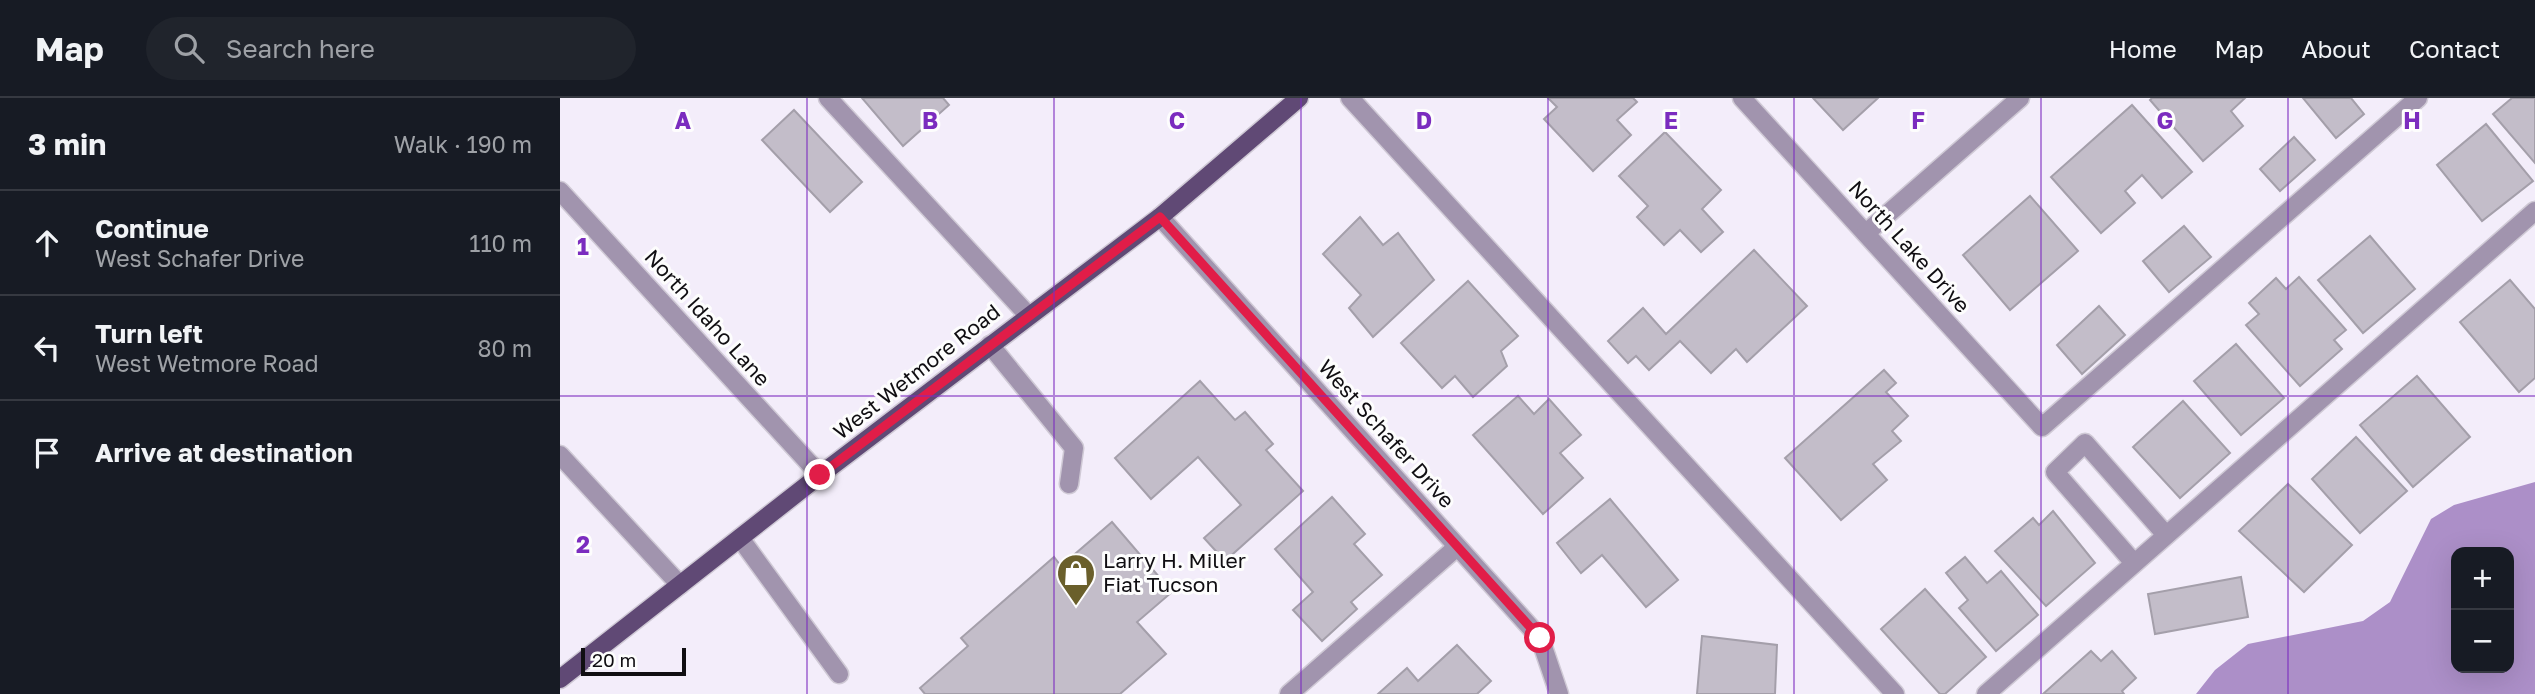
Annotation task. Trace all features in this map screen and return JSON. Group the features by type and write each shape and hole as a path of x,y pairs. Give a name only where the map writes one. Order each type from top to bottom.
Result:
{"main road":[{"name":"West Wetmore Road","path":"560,679 820,475 1160,217 1299,98"}],"street":[{"path":"828,98 1028,315"},
{"path":"1350,98 1895,694"},
{"name":"North Lake Drive","path":"1742,98 2042,426 2418,98"},
{"path":"1866,233 2020,98"},
{"name":"North Idaho Lane","path":"560,191 820,475"},
{"path":"1986,694 2535,211"},
{"name":"West Schafer Drive","path":"1160,217 1540,638 1559,694"},
{"path":"990,345 1074,448 1069,484"},
{"path":"2134,563 2055,472 2085,443 2166,535"},
{"path":"560,455 680,585"},
{"path":"740,538 839,674"},
{"path":"1290,694 1457,547"}],"shaded area":[{"path":"2535,482 2535,694 2196,694 2215,670 2248,644 2363,621 2390,602 2431,519 2454,505"}],"building":[{"path":"862,98 943,98 949,105 903,146"},
{"path":"1548,98 1633,98 1637,102 1617,120 1631,135 1593,171 1544,119 1557,107"},
{"path":"1813,98 1878,98 1843,130"},
{"path":"2245,98 2231,111 2243,126 2203,161 2150,100"},
{"path":"2303,98 2351,98 2364,114 2336,138"},
{"path":"2512,98 2535,98 2535,163 2493,114"},
{"path":"2132,105 2192,172 2162,198 2142,175 2125,191 2135,203 2101,233 2051,177"},
{"path":"794,110 862,182 830,212 762,140"},
{"path":"2486,124 2533,181 2482,221 2437,165"},
{"path":"1665,132 1721,190 1702,209 1723,232 1701,252 1680,230 1664,245 1637,217 1648,206 1619,176"},
{"path":"2294,137 2315,160 2280,191 2260,169"},
{"path":"2030,196 2078,251 2010,310 1963,255"},
{"path":"1360,217 1383,245 1398,233 1434,280 1373,337 1349,308 1361,295 1323,254"},
{"path":"2184,226 2211,257 2169,292 2143,261"},
{"path":"2370,236 2415,289 2363,333 2318,280"},
{"path":"1754,250 1807,306 1747,362 1736,349 1711,373 1680,341 1649,370 1636,356 1628,363 1608,341 1643,308 1666,334"},
{"path":"2299,277 2346,330 2334,340 2342,349 2300,386 2246,325 2259,314 2249,303 2276,278 2286,289"},
{"path":"2510,280 2535,309 2535,378 2519,392 2460,322"},
{"path":"1468,281 1518,336 1501,351 1507,366 1473,397 1455,376 1442,388 1401,343"},
{"path":"2099,306 2125,335 2082,374 2057,345"},
{"path":"2236,344 2284,398 2241,435 2194,381"},
{"path":"1884,370 1896,383 1886,392 1908,416 1892,431 1901,441 1873,464 1887,480 1841,520 1785,458"},
{"path":"2417,376 2470,437 2413,487 2360,425"},
{"path":"1200,381 1235,420 1245,412 1273,444 1266,450 1303,491 1225,561 1204,538 1241,505 1198,457 1151,499 1115,458"},
{"path":"1518,396 1534,414 1549,399 1581,435 1560,453 1583,478 1543,514 1473,435"},
{"path":"2183,401 2230,453 2180,498 2133,447"},
{"path":"2356,437 2407,491 2360,533 2312,479"},
{"path":"2288,484 2352,545 2304,592 2239,531"},
{"path":"1332,497 1365,534 1354,544 1382,575 1351,602 1357,609 1322,641 1293,610 1313,592 1275,549"},
{"path":"1610,499 1678,580 1646,607 1602,555 1581,573 1557,543"},
{"path":"2053,511 2095,563 2046,606 1995,551 2033,518 2039,525"},
{"name":"Larry H. Miller Fiat Tucson","path":"1112,522 1172,592 1137,622 1166,654 1120,694 925,694 920,688 968,646 961,638 1054,557 1061,566"},
{"path":"1965,557 1987,583 2001,571 2038,615 1996,651 1959,608 1968,600 1946,573"},
{"path":"2241,577 2248,617 2155,634 2148,594"},
{"path":"1925,589 1986,657 1945,694 1940,694 1881,629"},
{"path":"1702,636 1777,645 1775,694 1697,694"},
{"path":"1457,645 1491,681 1477,694 1378,694 1407,668 1418,681"},
{"path":"2091,651 2101,661 2112,651 2136,678 2122,691 2124,694 2043,694"}],"place":[{"name":"Larry H. Miller Fiat Tucson","path":"1076,607"}],"route":[{"path":"820,475 1160,217 1540,638"}]}
